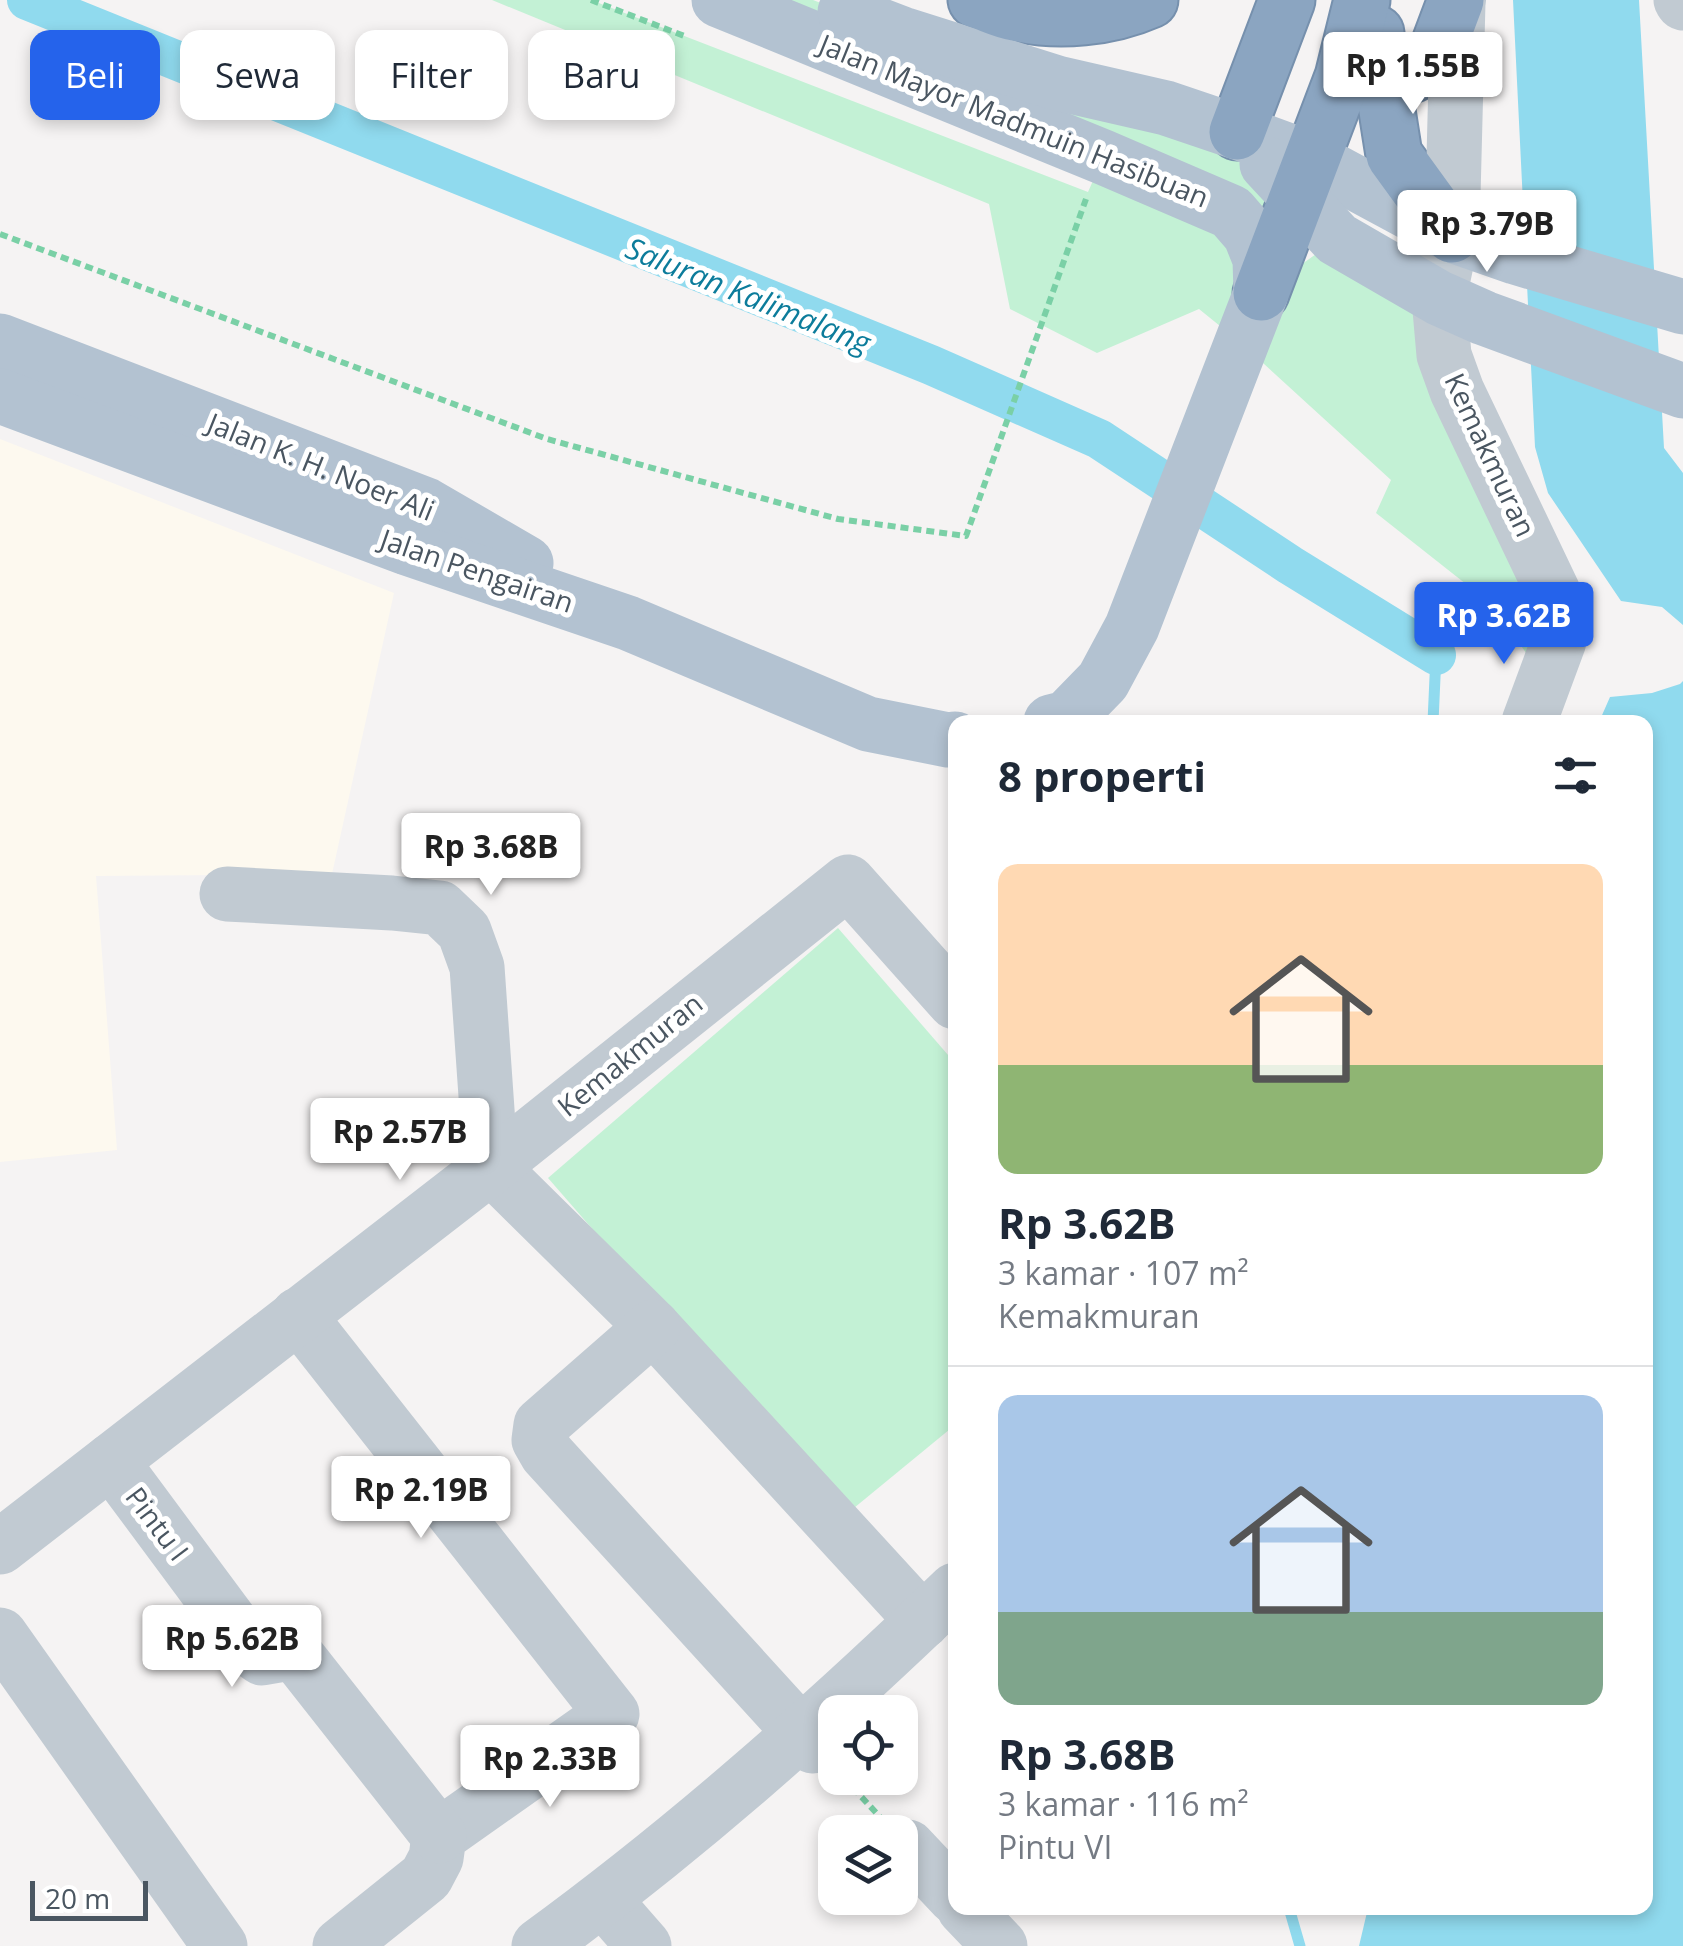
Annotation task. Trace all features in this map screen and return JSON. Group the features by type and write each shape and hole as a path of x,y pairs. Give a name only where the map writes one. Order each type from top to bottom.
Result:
{"highway":[{"path":"976,0 1014,13 1067,19 1128,10 1150,0"},
{"path":"1237,132 1287,0"},
{"path":"1371,16 1393,73 1412,75 1432,64 1457,0"},
{"path":"1259,298 1343,77 1371,16"},
{"path":"1371,16 1394,155 1452,236"}],"main road":[{"name":"Jalan Mayor Madmuin Hasibuan","path":"813,0 902,34 1057,83 1166,108 1237,132"},
{"name":"Jalan Mayor Madmuin Hasibuan","path":"710,21 1232,212 1250,234 1260,259 1259,298"},
{"path":"1237,132 1304,178 1452,236 1683,307"},
{"path":"1304,178 1336,239 1462,308 1683,391"},
{"path":"1070,715 1103,681 1132,626 1259,298 1336,239"},
{"name":"Jalan K. H. Noer Ali","path":"0,341 426,505 628,622"},
{"name":"Jalan Pengairan","path":"0,396 407,548 628,622 868,724 948,740"}],"street":[{"name":"Kemakmuran","path":"1457,0 1452,236 1462,308 1444,355 1457,391 1553,592 1560,616 1559,641 1532,715"},
{"name":"Kemakmuran","path":"0,1547 490,1167 848,882 948,994"},
{"path":"227,894 440,908 464,931 477,967 490,1167 939,1606 866,1695"},
{"path":"298,1315 612,1714 440,1836 436,1858 426,1877 340,1946"},
{"path":"653,1327 541,1425 540,1440 547,1454 818,1751"},
{"name":"Pintu I","path":"110,1461 252,1651 262,1658 291,1653 298,1657 440,1836"},
{"path":"0,1635 216,1945"},
{"path":"539,1946 698,1823 818,1753"},
{"path":"918,1858 948,1890"},
{"path":"603,1899 644,1946"}],"path":[{"path":"591,0 710,21"},
{"path":"0,234 547,440 838,520 966,536 1089,192"},
{"path":"859,1795 878,1815"}],"shaded area":[{"path":"0,439 394,593 332,874 96,876 117,1150 0,1162"}],"green space":[{"path":"492,0 591,0 669,30 565,30"},
{"path":"719,0 813,0 902,34 1166,108 1293,198 1263,292 1337,239 1439,298 1553,592 1529,657 1490,603 1376,513 1391,480 1199,309 1097,353 1010,309 989,204 675,75 675,32 1088,192 1103,158"},
{"path":"838,928 948,1055 948,1431 843,1517 548,1178"}],"water":[{"path":"1513,0 1639,0 1664,448 1683,473 1683,625 1662,607 1621,601 1548,493 1535,447"},
{"path":"1683,681 1683,1946 1359,1946 1366,1915 1653,1915 1653,715 1602,715 1610,697 1652,693"}],"waterway":[{"name":"Saluran Kalimalang","path":"27,0 931,365 1099,439 1290,565 1436,655"},
{"path":"1433,715 1436,655"},
{"path":"1291,1915 1300,1946"}]}
